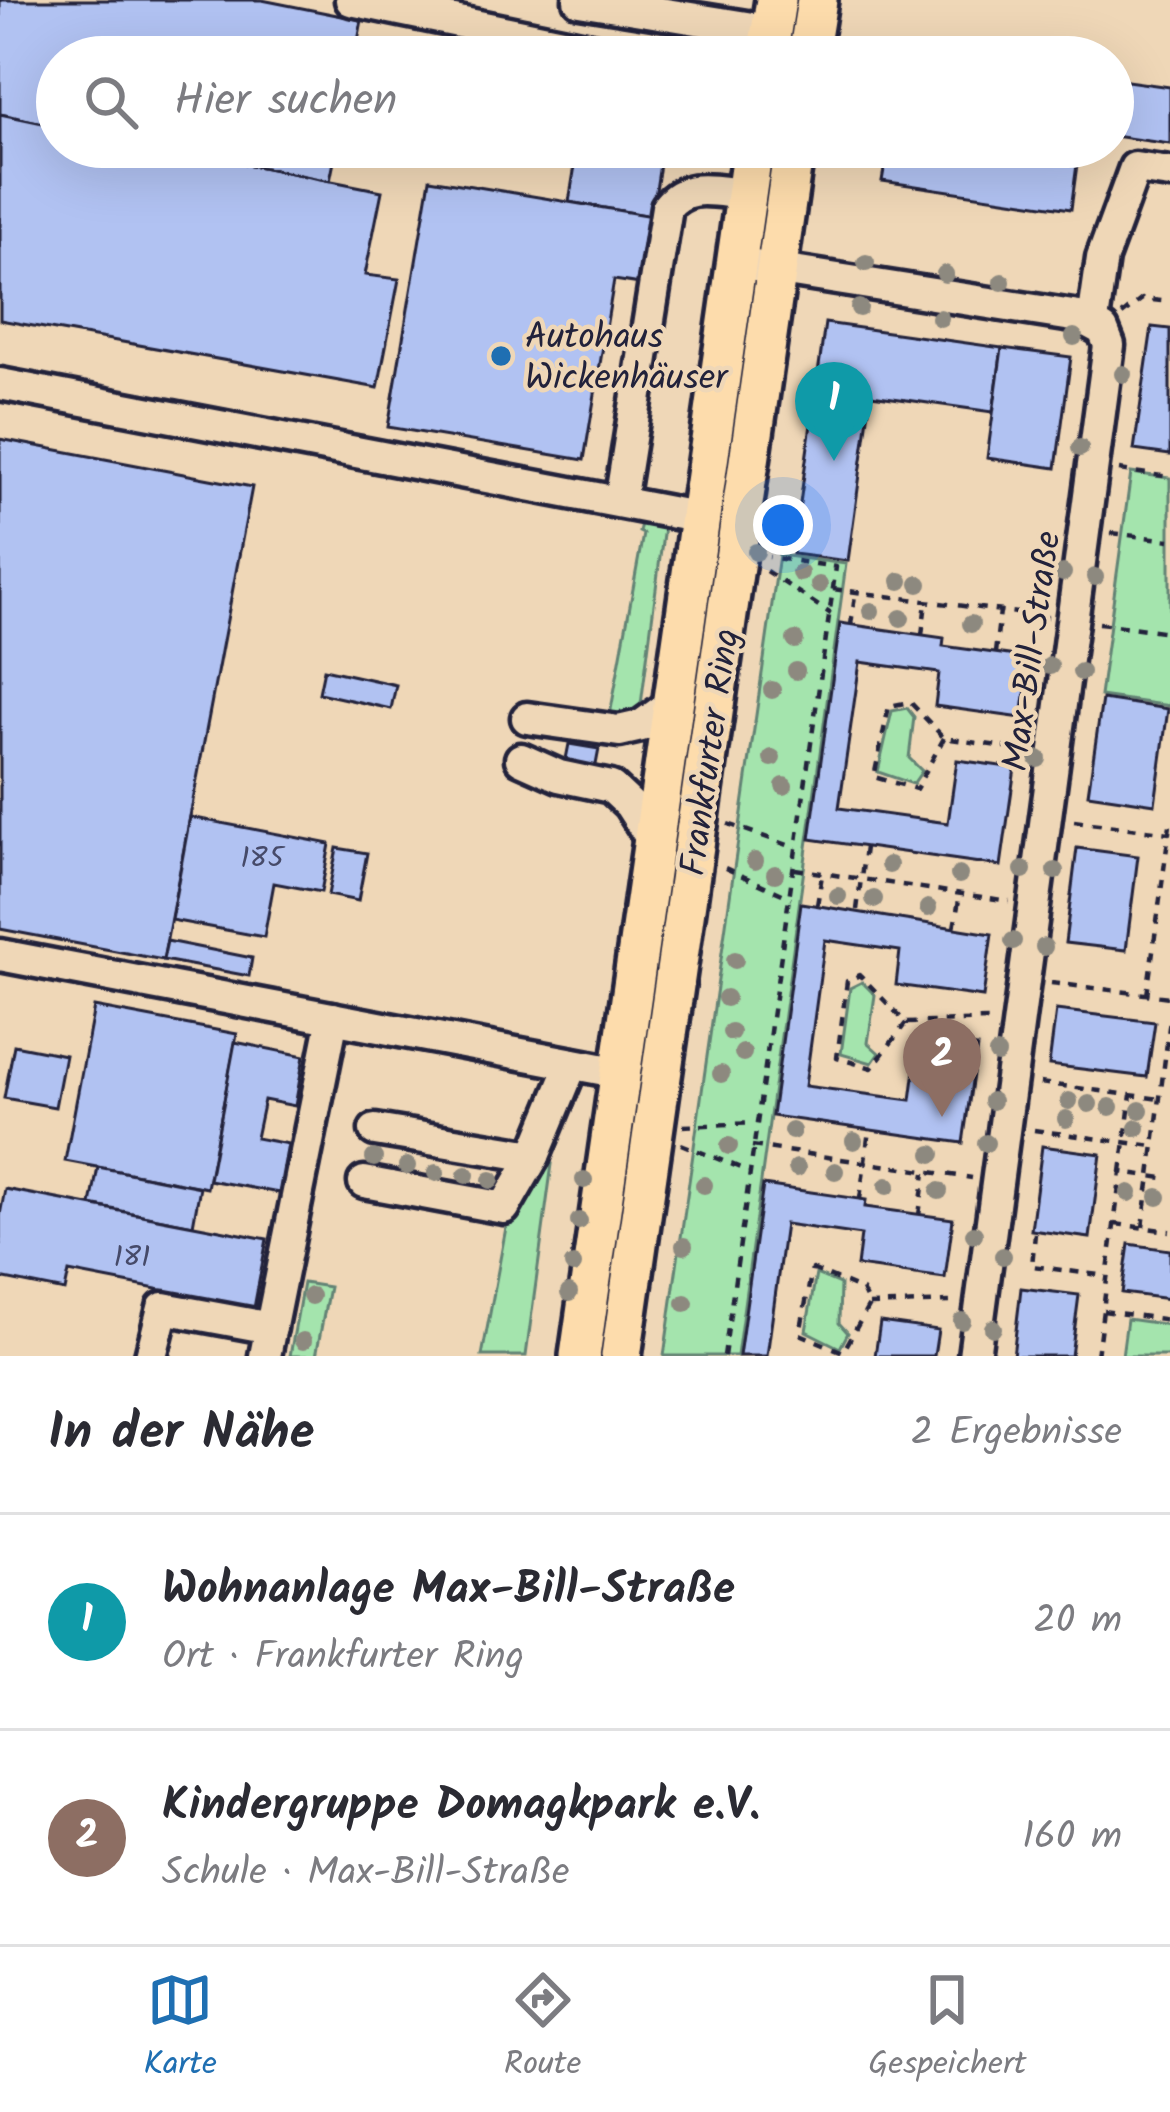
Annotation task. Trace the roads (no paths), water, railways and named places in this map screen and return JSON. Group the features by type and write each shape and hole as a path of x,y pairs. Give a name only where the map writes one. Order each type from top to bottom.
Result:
{"main road":[{"path":"811,36 817,0"},
{"name":"Frankfurter Ring","path":"580,1356 750,168"},
{"name":"Frankfurter Ring","path":"621,1356 791,168"}],"street":[{"path":"351,0 527,36"},
{"path":"583,1 772,29"},
{"path":"736,263 1093,321 1102,257 1135,168 1170,173"},
{"path":"620,502 667,207 678,193 694,189 746,194"},
{"name":"Max-Bill-Straße","path":"974,1356 1035,904 1087,622 1108,360 1103,330 1093,321"},
{"path":"0,384 701,518"},
{"path":"527,718 619,731 641,726 674,702"},
{"path":"521,759 559,776 611,787 629,804 654,843"},
{"path":"0,955 621,1073"},
{"path":"152,1356 164,1308 268,1342 333,1018"},
{"path":"364,1182 504,1208 535,1156 572,1064"},
{"path":"375,1130 535,1156"}],"place":[{"name":"Autohaus Wickenhäuser","path":"501,356"},
{"name":"Wohnanlage Max-Bill-Straße","path":"834,461"},
{"name":"Kindergruppe Domagkpark e.V.","path":"942,1117"}]}
